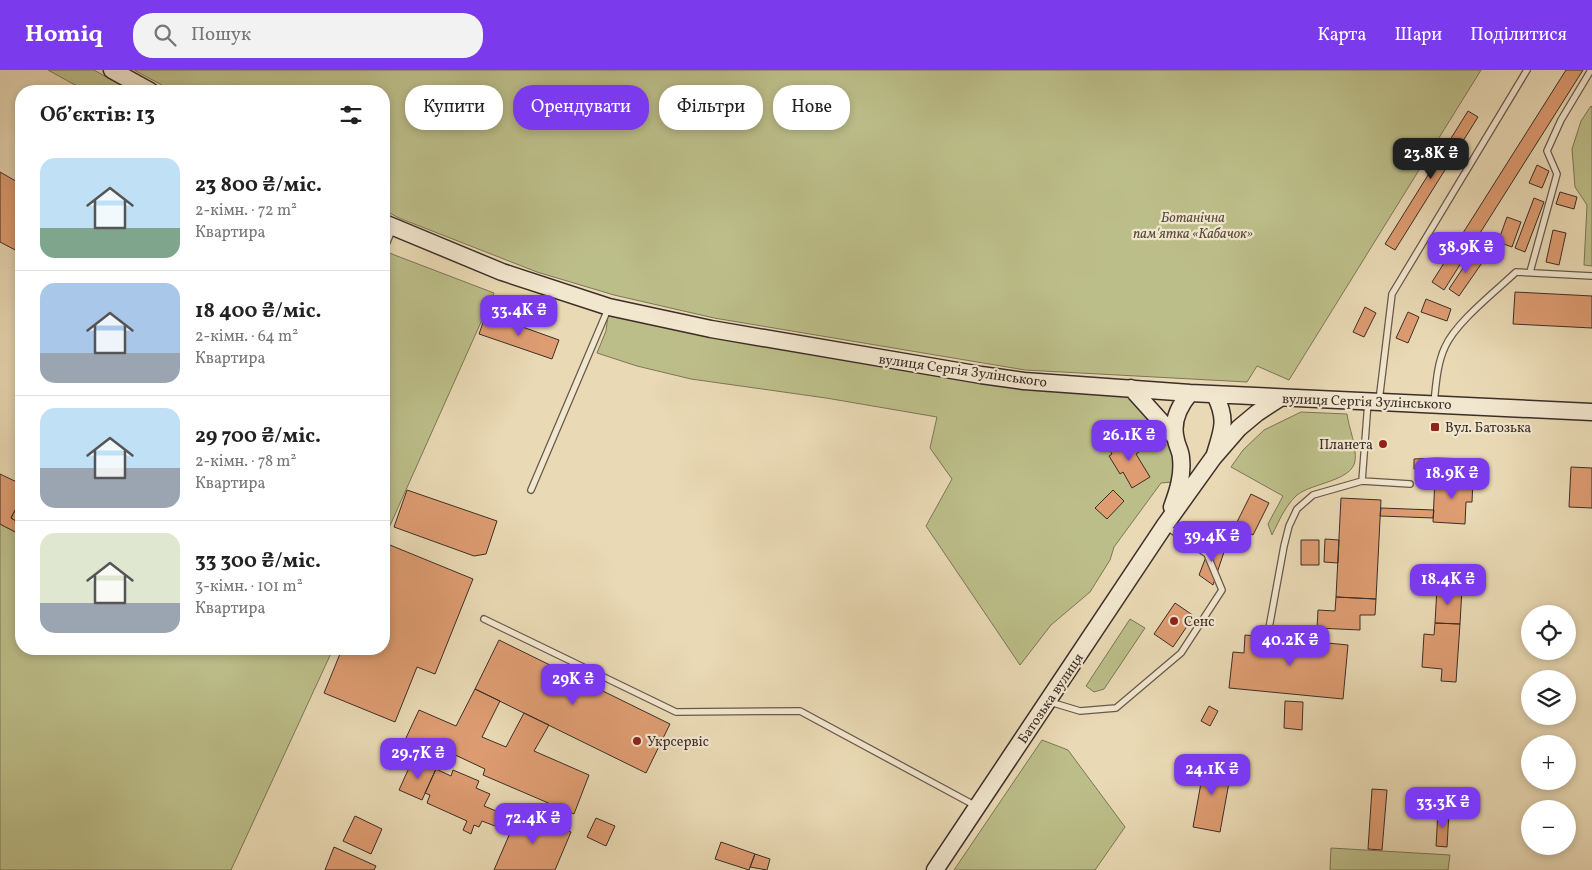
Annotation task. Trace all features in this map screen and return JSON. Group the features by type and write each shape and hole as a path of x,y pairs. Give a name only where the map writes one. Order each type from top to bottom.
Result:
{"street":[{"path":"112,70 139,85"},
{"name":"вулиця Сергія Зулінського","path":"390,227 502,272 609,307 711,329 982,375 1024,381 1215,395 1373,400 1592,412"},
{"name":"Батозька вулиця","path":"1131,388 1175,437"},
{"name":"Батозька вулиця","path":"1165,525 1178,492 1182,473 1181,456 1175,437 1176,418 1180,405 1190,393"},
{"name":"Батозька вулиця","path":"1213,458 1222,427 1223,411 1215,395"},
{"name":"Батозька вулиця","path":"936,870 1165,525 1213,458 1257,412 1280,398"}],"lane":[{"path":"1362,481 1373,400 1392,294 1527,70"},
{"path":"1530,272 1557,174 1547,151 1561,120 1592,70"},
{"path":"1434,404 1439,365 1445,347 1455,331 1516,272 1592,276"},
{"path":"531,490 609,307"},
{"path":"1269,628 1284,546 1289,526 1297,509 1313,495 1362,481 1410,484"},
{"path":"1048,701 1080,711 1116,708 1181,653 1222,590 1207,554 1165,525"},
{"path":"484,619 676,712 800,711 978,807"}],"green space":[{"path":"48,70 94,70 120,85 75,85"},
{"name":"Ботанічна пам'ятка «Кабачок»","path":"134,70 1481,70 1289,380 1257,366 1247,382 1025,370 714,318 614,295 537,272 390,213 390,85 162,85"},
{"path":"1591,106 1592,266 1584,265 1587,205 1575,187 1572,149 1581,121"},
{"path":"390,253 494,293 390,526"},
{"path":"609,307 981,375 1131,388 1175,437 1172,482 1161,483 1114,547 1110,560 1090,592 1051,625 1020,665 926,526 952,479 930,448 937,417 826,398 691,379 637,366 597,353 606,331"},
{"path":"1301,412 1347,414 1354,443 1355,461 1347,473 1297,495 1286,509 1272,535 1268,524 1283,496 1231,467 1243,450 1264,430"},
{"path":"0,524 15,532 15,655 330,655 231,870 0,870"},
{"path":"1130,619 1145,628 1104,689 1094,692 1086,686"},
{"path":"1042,740 1068,750 1125,827 1095,870 954,870"},
{"path":"1331,848 1450,855 1448,870 1330,870"}],"building":[{"path":"1566,70 1583,70 1444,290 1432,282"},
{"path":"1468,111 1478,117 1395,250 1385,244"},
{"path":"1537,165 1549,171 1542,188 1529,183"},
{"path":"0,172 15,181 15,250 0,242"},
{"path":"1560,192 1577,197 1574,209 1556,204"},
{"path":"1534,198 1544,202 1525,252 1515,248"},
{"path":"1507,217 1521,222 1512,247 1498,242"},
{"path":"1553,230 1566,233 1559,265 1546,262"},
{"path":"1473,253 1484,260 1459,296 1449,289"},
{"path":"1515,292 1592,296 1592,328 1513,324"},
{"path":"1426,299 1451,309 1447,321 1421,312"},
{"path":"1365,307 1376,313 1364,337 1353,332"},
{"path":"1408,312 1419,317 1408,343 1396,338"},
{"path":"486,314 559,340 552,359 479,334"},
{"path":"1129,436 1139,452 1136,454 1150,477 1132,488 1123,472 1120,474 1109,456 1112,454 1109,449"},
{"path":"1414,459 1474,459 1473,479 1423,477 1423,469 1414,469"},
{"path":"1571,467 1592,468 1592,508 1569,507"},
{"path":"0,474 15,481 15,510 11,518 15,520 15,532 0,524"},
{"path":"1435,477 1473,479 1472,502 1466,502 1465,524 1433,522"},
{"path":"407,490 497,521 486,554 474,556 394,527"},
{"path":"1113,490 1124,501 1107,519 1095,508"},
{"path":"1251,494 1269,503 1253,535 1235,526"},
{"path":"1341,498 1381,500 1376,599 1336,597"},
{"path":"1381,508 1434,510 1433,518 1380,516"},
{"path":"15,510 15,520 11,518"},
{"path":"1325,539 1339,540 1338,563 1324,562"},
{"path":"1301,540 1319,540 1319,565 1301,565"},
{"path":"1212,541 1225,549 1213,585 1199,575"},
{"path":"390,545 473,579 435,674 417,667 395,722 324,693 340,655 390,655"},
{"path":"1437,587 1462,588 1460,624 1435,623"},
{"path":"1336,597 1376,599 1375,615 1360,615 1360,630 1317,628 1318,610 1335,611"},
{"path":"1175,603 1194,616 1173,647 1154,634"},
{"path":"1435,623 1460,624 1456,682 1441,681 1442,669 1422,667 1424,634 1434,635"},
{"path":"1245,635 1348,645 1343,699 1229,688 1233,652 1244,653"},
{"path":"499,640 670,724 646,773 475,689"},
{"path":"475,689 500,701 482,737 506,747 524,713 549,725 534,751 589,775 574,814 483,775 485,769 451,753 447,759 405,740 419,710 456,726"},
{"path":"1285,701 1303,702 1302,730 1284,728"},
{"path":"1209,706 1218,711 1210,726 1201,721"},
{"path":"413,759 436,769 422,800 399,790"},
{"path":"1205,761 1232,766 1220,832 1193,827"},
{"path":"436,769 451,776 453,770 479,781 476,788 490,794 484,806 501,813 495,826 482,821 479,827 474,825 471,834 463,830 467,821 427,803 430,795 425,793"},
{"path":"1372,789 1387,790 1382,850 1368,849"},
{"path":"520,810 571,832 555,870 494,870"},
{"path":"1438,812 1449,812 1447,847 1436,846"},
{"path":"355,816 382,829 371,854 343,841"},
{"path":"596,818 615,826 606,846 587,837"},
{"path":"721,842 755,854 749,870 715,859"},
{"path":"334,847 376,866 374,870 325,870"},
{"path":"755,854 770,859 767,870 750,867"}],"place":[{"name":"Вул. Батозька","path":"1435,427"},
{"name":"Планета","path":"1383,444"},
{"name":"Сенс","path":"1174,621"},
{"name":"Укрсервіс","path":"637,741"}]}
